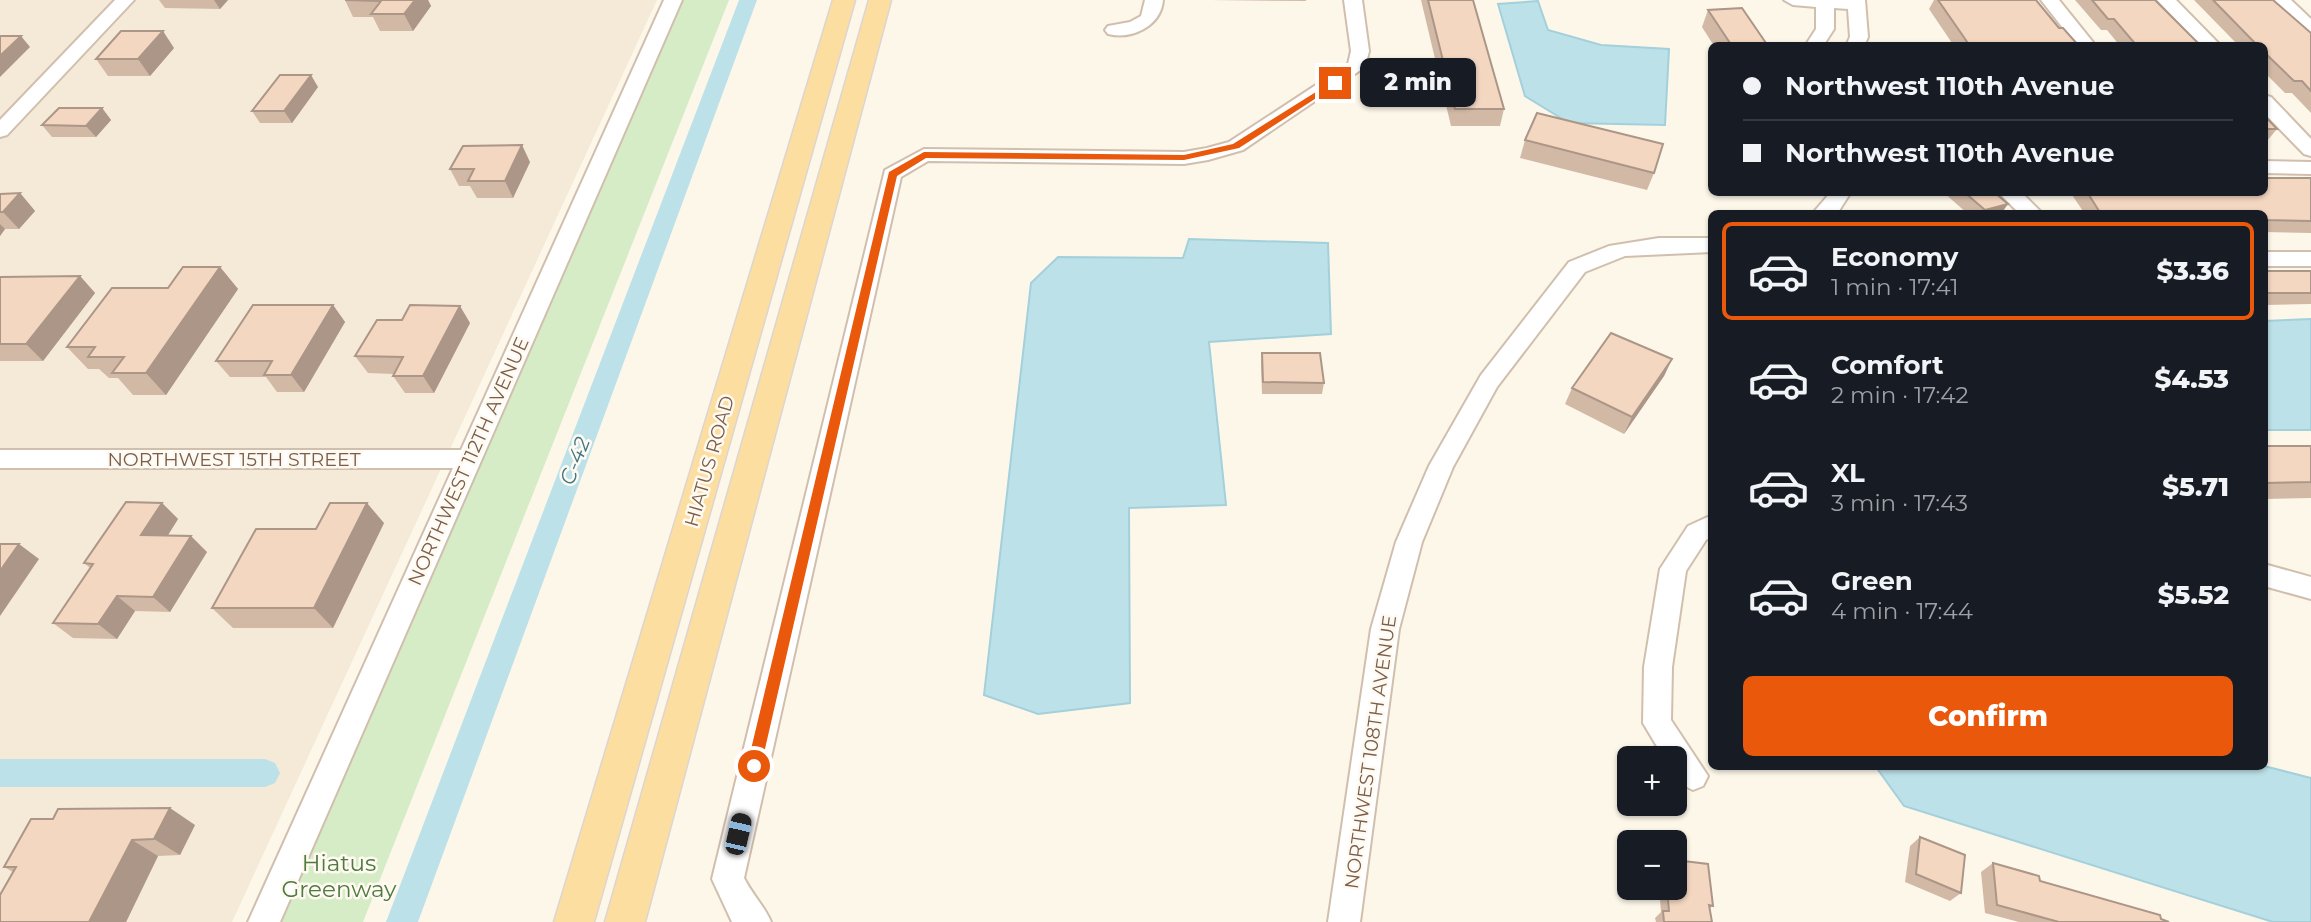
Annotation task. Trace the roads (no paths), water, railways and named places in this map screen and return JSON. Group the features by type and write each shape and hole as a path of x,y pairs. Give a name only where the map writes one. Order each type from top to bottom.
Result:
{"main road":[{"name":"HIATUS ROAD","path":"574,922 844,0"},
{"path":"625,922 880,0"}],"street":[{"path":"0,131 125,0"},
{"name":"NORTHWEST 112TH AVENUE","path":"264,922 673,0"},
{"path":"1114,30 1139,26 1150,19 1154,0"},
{"path":"750,918 728,879 892,174 924,155 1184,158 1236,146 1356,67 1360,51 1353,0"},
{"path":"1793,0 1857,3 1859,37 1857,42"},
{"path":"2050,0 2084,42"},
{"path":"2166,0 2208,42"},
{"path":"2281,0 2311,29"},
{"path":"1817,42 1825,29 1825,1"},
{"path":"2268,105 2311,150"},
{"path":"2268,167 2311,168"},
{"path":"1828,210 1838,196"},
{"path":"2013,196 2028,210"},
{"name":"NORTHWEST 108TH AVENUE","path":"1344,922 1385,629 1409,542 1441,466 1489,381 1577,267 1597,254 1628,246 1708,245"},
{"path":"2268,259 2311,259"},
{"name":"NORTHWEST 15TH STREET","path":"0,459 468,459"},
{"path":"1693,776 1657,723 1658,667 1673,569 1697,533 1708,527"},
{"path":"2268,576 2311,588"}],"water":[{"path":"1538,1 1548,30 1601,45 1669,49 1665,125 1569,123 1525,96 1498,4"},
{"path":"1189,239 1328,243 1331,334 1209,342 1226,505 1129,508 1130,703 1038,714 984,695 1031,283 1058,257 1183,258"},
{"path":"2311,319 2311,430 2268,430 2268,321"},
{"path":"2268,767 2311,778 2311,922 2273,922 1904,806 1878,770 2268,770"}],"waterway":[{"name":"C-42","path":"402,922 748,0"},
{"path":"0,773 265,773"}],"park label":[{"name":"Hiatus Greenway","path":"339,876"}]}
